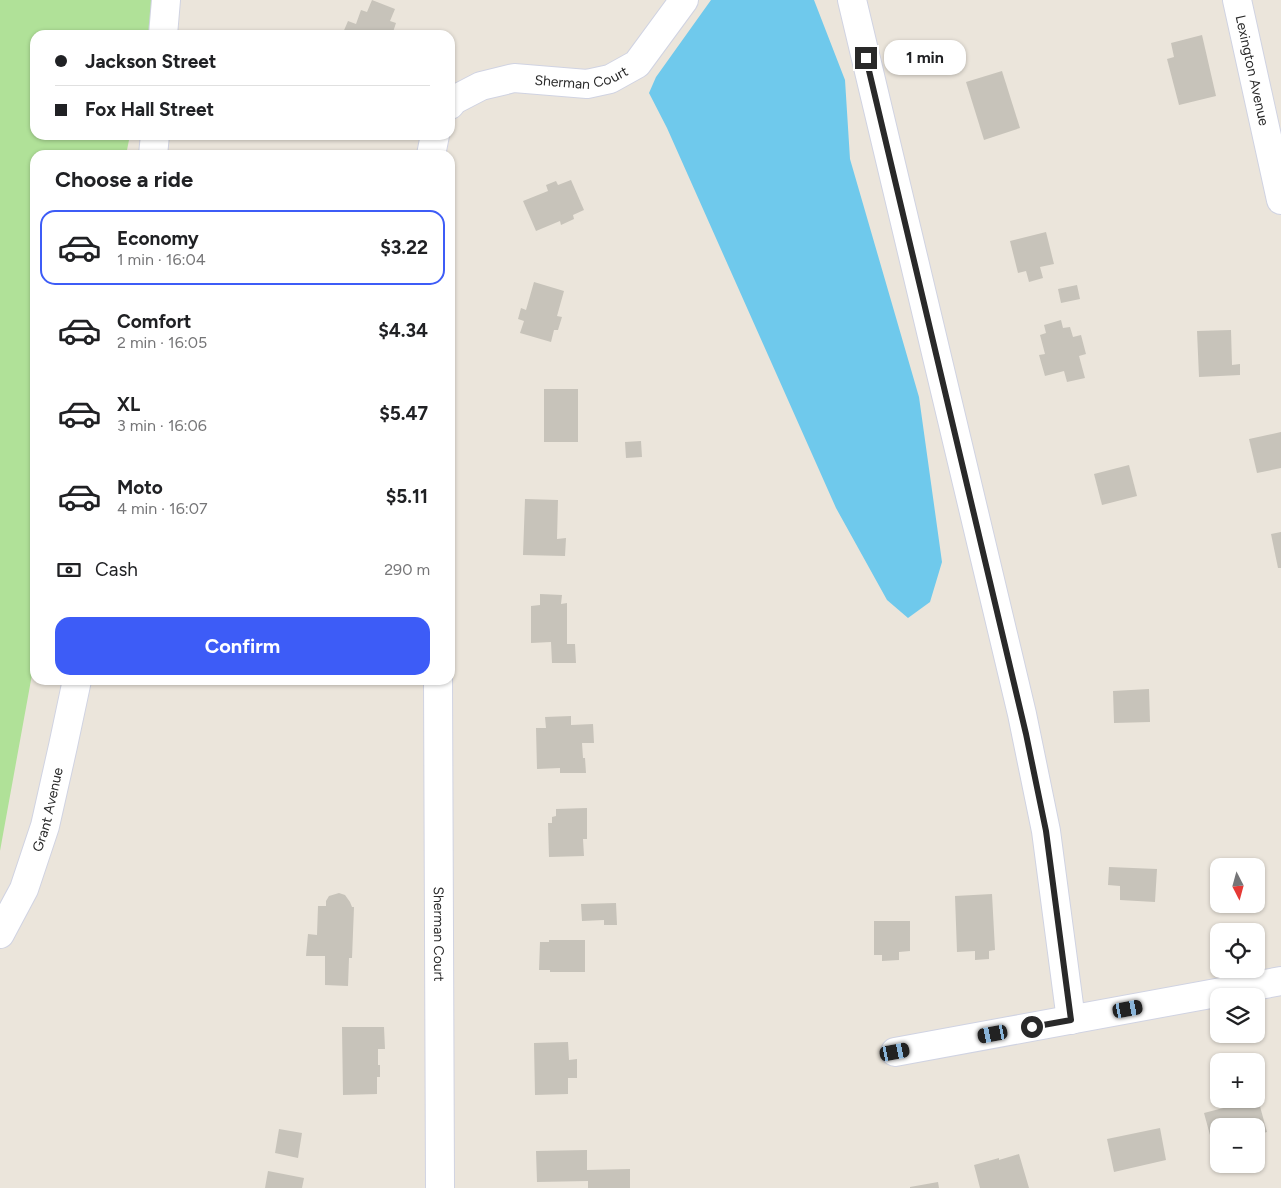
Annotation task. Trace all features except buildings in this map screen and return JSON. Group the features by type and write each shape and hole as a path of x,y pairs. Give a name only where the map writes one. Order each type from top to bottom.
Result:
{"street":[{"path":"163,30 166,0"},
{"name":"Sherman Court","path":"455,99 481,86 514,78 587,84 610,80 637,64 684,0"},
{"path":"852,0 1022,714 1046,831 1071,1020"},
{"name":"Lexington Avenue","path":"1236,0 1281,200"},
{"name":"Grant Avenue","path":"0,934 24,889 44,826 76,685"},
{"name":"Sherman Court","path":"438,685 440,1188"},
{"path":"895,1052 1281,981"}],"green space":[{"path":"0,0 155,0 149,30 30,30 30,140 129,140 127,150 30,150 30,685 0,851"}],"water":[{"path":"711,0 814,0 845,80 850,159 919,397 942,562 930,602 908,618 887,600 836,508 667,128 649,93 656,77"}],"route":[{"path":"866,58 1017,695 1046,831 1071,1020 1032,1027"}]}
